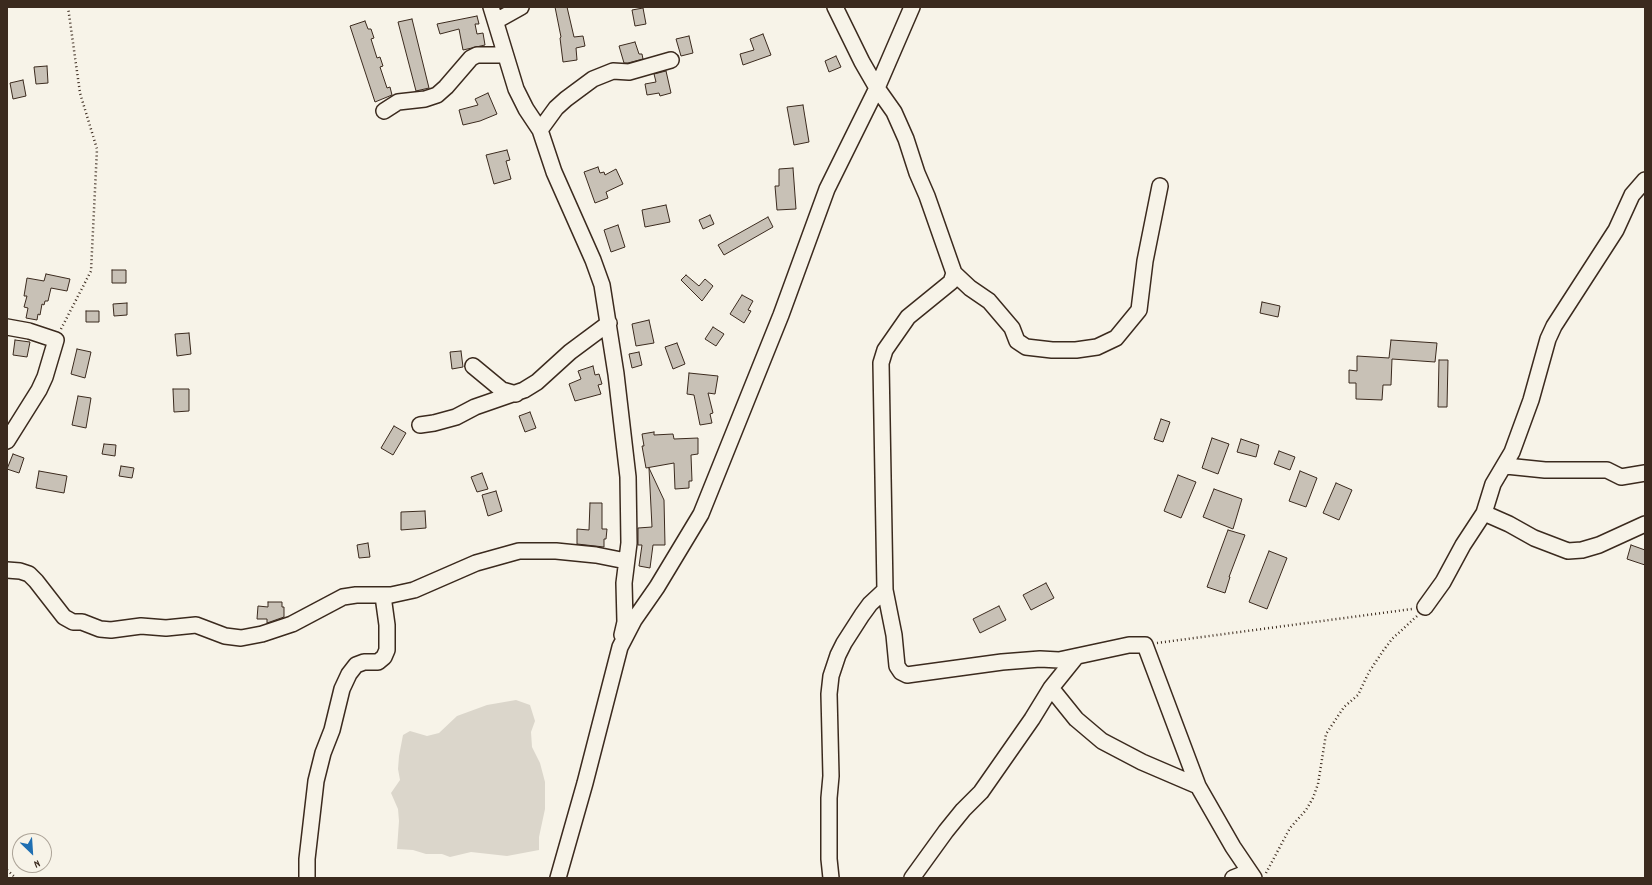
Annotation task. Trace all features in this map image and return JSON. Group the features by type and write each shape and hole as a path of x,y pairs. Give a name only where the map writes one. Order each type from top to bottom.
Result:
{"street":[{"path":"521,7 493,14 511,75 526,109 540,130 554,172 591,254 602,285 623,422 628,477 630,543 626,561 624,583 625,622 585,783 558,878"},
{"path":"835,7 877,88 894,112 906,139 954,273 970,288 989,300 1012,328 1017,341 1026,347 1052,350 1070,350 1097,347 1116,338 1139,310 1145,261 1160,186"},
{"path":"620,647 634,620 657,587 701,514 781,315 827,189 877,88 912,7"},
{"path":"384,111 398,102 425,99 437,95 446,87 471,58 477,55 505,55"},
{"path":"540,130 556,108 566,98 593,79 613,71 629,72 671,60"},
{"path":"1426,607 1443,582 1463,545 1484,512 1493,484 1506,466 1523,424 1548,339 1565,307 1584,282 1595,261 1616,230 1632,195 1645,180"},
{"path":"954,273 951,282 908,317 885,350 881,363 885,590 894,635 897,666 901,672 907,675 1002,662 1040,659 1059,660 1129,646 1145,645 1198,786 1251,875 1233,878"},
{"path":"420,425 451,418 475,407 516,394 537,382 570,352 609,323"},
{"path":"7,327 29,331 56,340 40,390 7,441"},
{"path":"473,366 502,390 516,394"},
{"path":"1506,466 1545,470 1607,470 1621,477 1645,473"},
{"path":"1484,512 1534,538 1568,551 1582,550 1599,546 1645,524"},
{"path":"7,570 24,572 32,577 68,620 82,622 105,630 141,626 166,628 196,625 233,638 262,634 292,624 343,597 356,595 383,596 414,590 476,563 519,551 556,551 596,555 626,561"},
{"path":"831,878 829,859 829,798 831,776 831,676 841,649 862,615 870,604 885,590"},
{"path":"307,878 307,859 316,781 323,753 332,730 342,689 349,674 356,665 364,662 378,662 384,657 387,650 387,625 383,596"},
{"path":"912,878 946,831 963,810 981,792 1032,719 1051,688 1076,657"},
{"path":"1051,688 1076,719 1102,741 1142,762 1198,786"}],"path":[{"path":"56,340 91,271 97,149 80,93 68,7"},
{"path":"1145,645 1426,607"},
{"path":"1263,878 1290,828 1306,810 1313,798 1318,784 1326,734 1344,707 1358,695 1369,672 1392,639 1426,607"},
{"path":"7,870 16,878"}],"shaded area":[{"path":"516,700 530,705 535,721 531,732 532,747 540,763 545,782 545,809 539,837 539,850 507,856 471,852 450,857 442,854 426,854 413,850 397,849 399,821 398,809 391,793 400,780 398,769 403,735 410,731 427,736 439,733 457,716 487,705"}],"building":[{"path":"555,7 567,7 574,37 583,36 585,46 576,48 577,60 563,62 561,37"},
{"path":"643,8 646,24 635,26 632,10"},
{"path":"477,16 479,24 475,24 477,34 483,33 485,45 463,50 459,29 440,34 437,24"},
{"path":"412,19 429,88 416,91 398,22"},
{"path":"365,21 368,29 371,29 374,38 371,39 377,58 380,57 383,66 380,67 387,88 390,87 392,95 375,102 350,26"},
{"path":"763,34 771,55 743,65 740,54 754,50 750,39"},
{"path":"689,36 693,53 681,56 676,39"},
{"path":"635,42 639,54 642,54 643,59 624,63 619,46"},
{"path":"836,56 841,67 829,72 825,61"},
{"path":"47,66 48,83 36,84 34,67"},
{"path":"666,71 671,93 660,96 659,93 647,95 645,84 656,82 654,74"},
{"path":"23,80 26,96 13,99 10,83"},
{"path":"488,93 497,114 480,121 463,125 459,110 478,105 475,99"},
{"path":"803,105 809,142 794,145 787,107"},
{"path":"507,150 510,160 506,161 511,179 494,184 486,155"},
{"path":"598,167 600,173 604,172 605,175 616,169 623,184 606,192 608,198 595,203 584,172"},
{"path":"793,168 796,209 777,210 775,186 779,186 779,169"},
{"path":"666,205 670,222 645,227 642,210"},
{"path":"710,215 714,224 703,229 699,220"},
{"path":"768,217 773,227 724,255 718,245"},
{"path":"618,225 625,247 611,252 604,230"},
{"path":"112,270 126,270 126,283 112,283"},
{"path":"46,274 70,279 67,291 51,288 48,301 45,301 44,305 42,304 40,315 38,314 37,320 26,318 28,308 24,307 27,296 24,296 27,278 44,281"},
{"path":"686,275 699,286 705,279 713,286 702,301 681,280"},
{"path":"742,295 753,301 748,310 751,311 744,323 730,314"},
{"path":"1262,302 1280,306 1278,317 1260,313"},
{"path":"127,303 127,315 114,316 113,304"},
{"path":"86,311 99,311 99,322 86,322"},
{"path":"649,320 654,343 636,346 632,324"},
{"path":"713,327 724,334 716,346 705,339"},
{"path":"189,333 191,354 177,356 175,334"},
{"path":"15,340 30,342 27,357 13,355"},
{"path":"1391,340 1437,343 1435,362 1392,359 1391,385 1383,385 1382,400 1356,399 1356,383 1349,383 1349,370 1357,371 1357,356 1389,358"},
{"path":"677,343 685,364 673,369 665,347"},
{"path":"77,349 91,352 85,378 71,374"},
{"path":"461,351 463,367 452,369 450,352"},
{"path":"639,352 642,365 632,368 629,354"},
{"path":"1439,360 1448,360 1447,407 1438,407"},
{"path":"593,366 595,375 599,374 602,384 598,385 601,394 575,401 569,384 581,379 578,371"},
{"path":"689,373 718,376 715,394 708,393 713,413 710,414 712,423 700,425 694,395 687,394"},
{"path":"173,389 189,389 189,411 174,412"},
{"path":"78,396 91,398 86,428 72,425"},
{"path":"530,412 536,428 525,432 519,416"},
{"path":"1161,419 1170,422 1163,442 1154,439"},
{"path":"394,426 406,433 393,455 381,448"},
{"path":"654,432 654,435 673,434 674,439 698,438 698,454 691,455 692,481 689,481 689,488 675,489 674,463 646,468 642,446 644,446 642,434"},
{"path":"1212,438 1229,444 1218,474 1202,468"},
{"path":"1241,439 1259,445 1256,457 1237,452"},
{"path":"104,444 116,445 115,456 102,454"},
{"path":"1279,451 1295,457 1290,470 1274,464"},
{"path":"13,454 24,458 19,473 7,469"},
{"path":"121,466 134,468 132,478 119,476"},
{"path":"649,468 664,500 665,545 653,545 650,568 639,566 642,545 638,545 638,528 652,527"},
{"path":"39,471 67,476 64,493 36,488"},
{"path":"1300,471 1317,478 1306,507 1289,501"},
{"path":"482,473 488,489 477,492 471,477"},
{"path":"1178,475 1196,482 1181,518 1164,511"},
{"path":"1336,483 1352,490 1339,520 1323,513"},
{"path":"1214,489 1242,499 1233,529 1203,517"},
{"path":"496,491 502,511 488,516 482,495"},
{"path":"590,503 602,503 602,529 607,529 606,539 604,539 604,547 577,544 577,529 589,530"},
{"path":"425,511 426,528 401,530 401,512"},
{"path":"1228,530 1245,535 1229,577 1225,593 1207,587"},
{"path":"368,543 370,557 359,558 357,545"},
{"path":"1631,545 1645,550 1645,565 1627,559"},
{"path":"1269,551 1287,558 1267,609 1249,602"},
{"path":"1046,583 1054,598 1031,610 1023,595"},
{"path":"268,602 282,602 282,607 284,607 284,617 267,623 267,619 257,619 258,606 268,607"},
{"path":"999,606 1006,620 980,633 973,619"}]}
